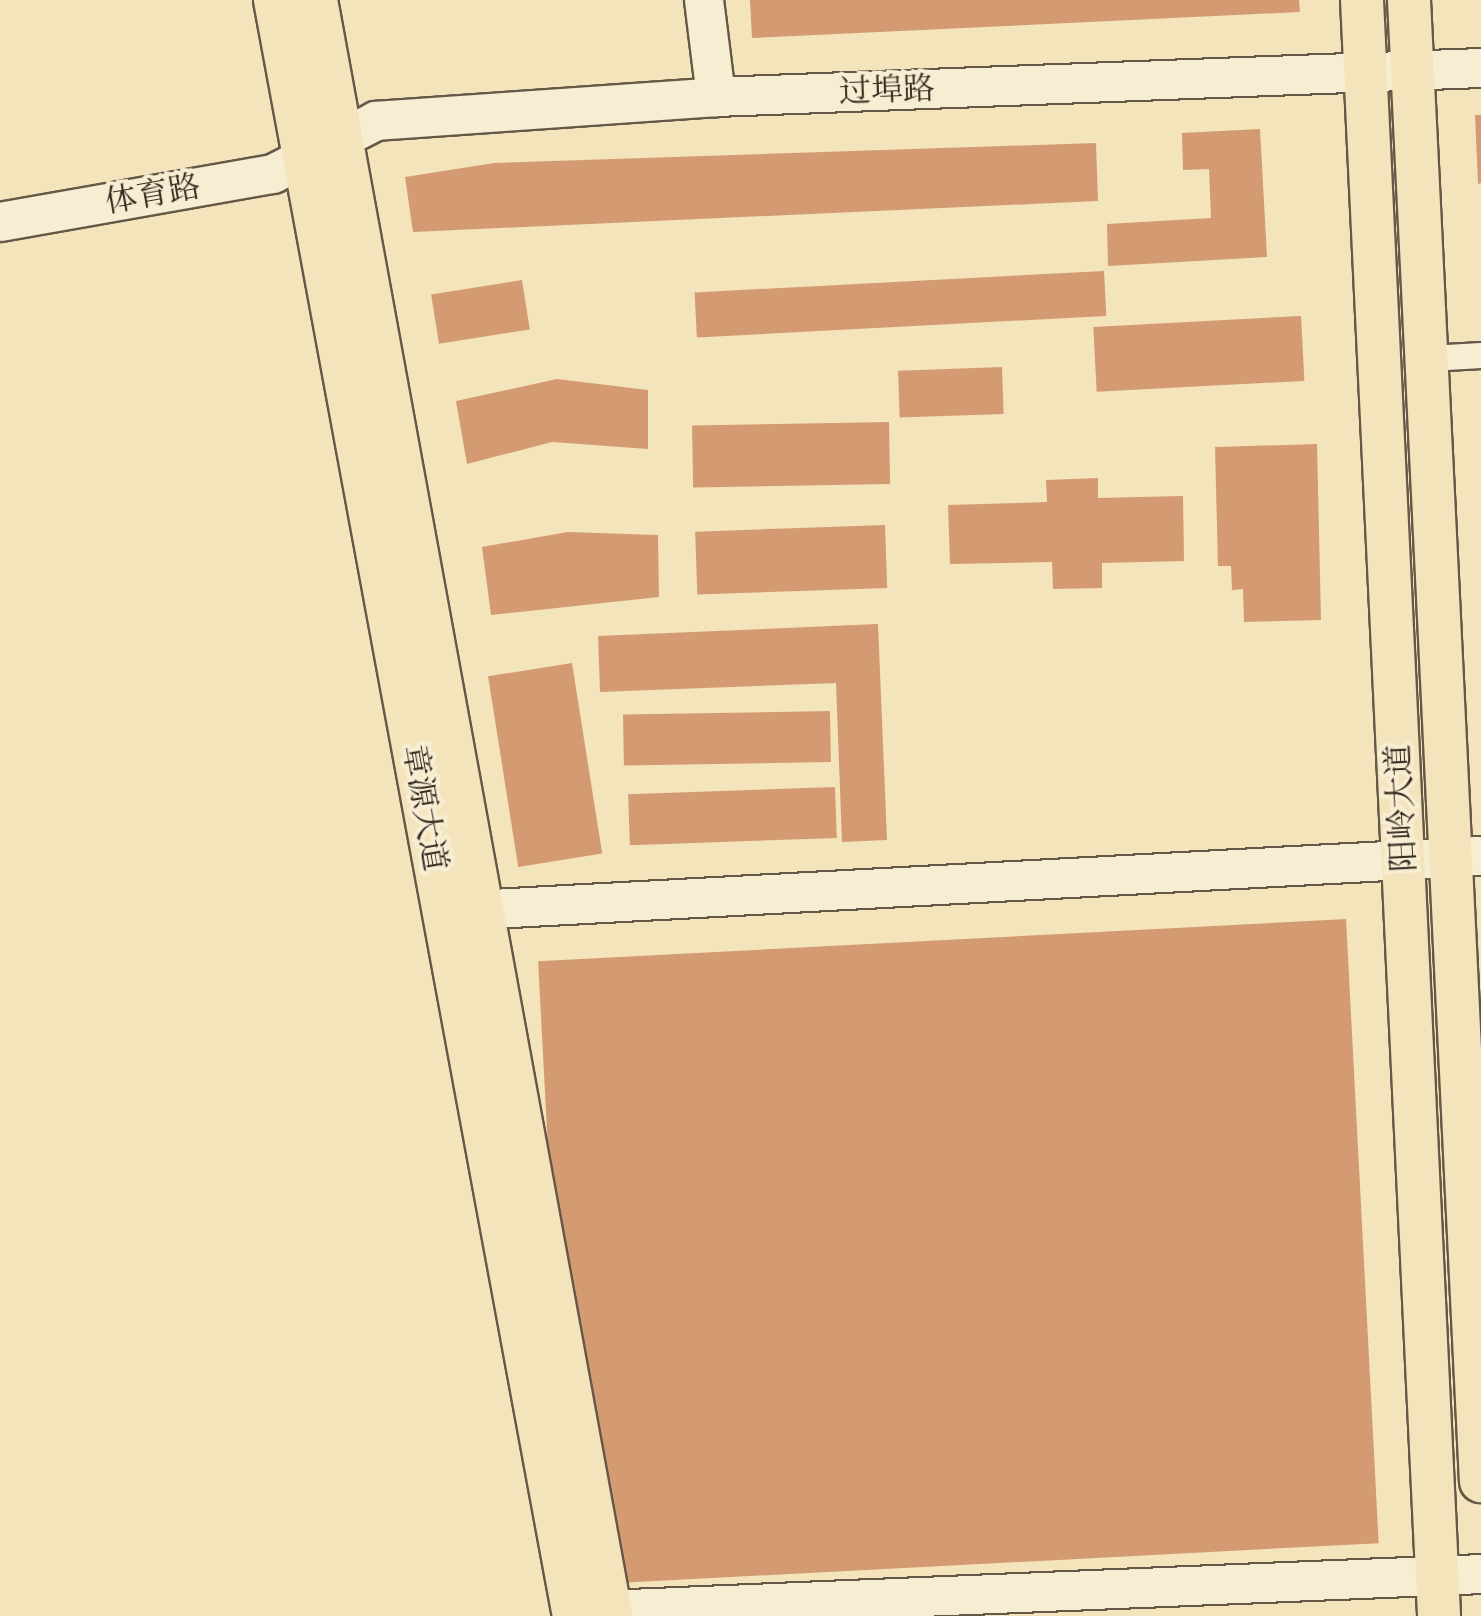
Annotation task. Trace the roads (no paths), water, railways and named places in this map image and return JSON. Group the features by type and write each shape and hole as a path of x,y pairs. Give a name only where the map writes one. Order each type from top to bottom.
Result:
{"main road":[{"name":"章源大道","path":"274,0 461,910 592,1612"},
{"name":"章源大道","path":"316,0 342,140 461,910"},
{"name":"阳岭大道","path":"1362,0 1438,1596"},
{"name":"阳岭大道","path":"1409,0 1429,358 1466,856 1481,1481"}],"street":[{"path":"704,0 716,97"},
{"name":"过埠路","path":"304,159 376,121 716,97 1481,68"},
{"name":"体育路","path":"0,222 272,174 304,159"},
{"path":"1429,358 1481,355"},
{"path":"461,910 1466,856"},
{"path":"592,1612 1438,1596 1481,1574"}]}
